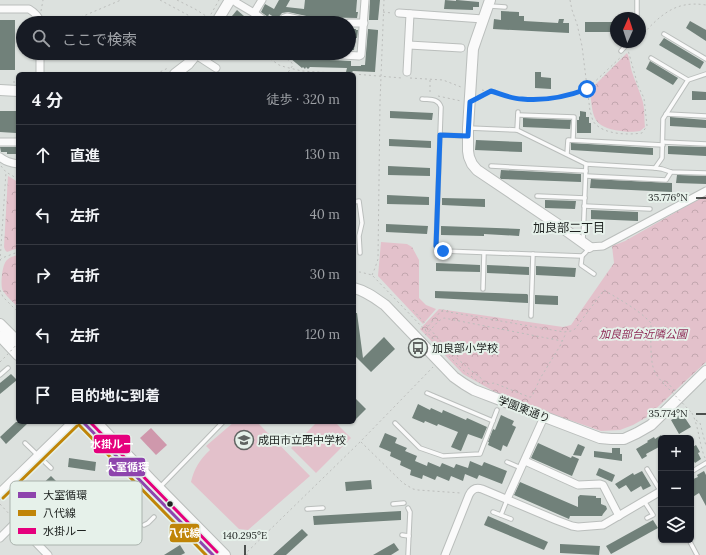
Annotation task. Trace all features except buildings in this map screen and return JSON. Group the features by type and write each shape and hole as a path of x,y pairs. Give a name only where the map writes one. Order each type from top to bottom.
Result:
{"street":[{"path":"220,16 230,0"},
{"path":"233,0 258,16"},
{"path":"254,13 262,0"},
{"path":"356,56 361,55 365,0"},
{"path":"488,3 474,49 468,132 469,157 472,164 478,170 586,245 603,246 706,191"},
{"path":"0,9 29,10 32,11 36,16"},
{"path":"399,13 483,19"},
{"path":"408,72 410,14"},
{"path":"356,23 364,23"},
{"path":"409,45 461,48"},
{"path":"40,60 40,72"},
{"path":"178,72 191,60"},
{"path":"205,60 216,68"},
{"path":"0,90 16,90"},
{"path":"0,142 16,142"},
{"path":"0,157 4,161 16,164"},
{"name":"学園東通り","path":"356,289 372,296 385,305 454,377 464,384 474,390 600,438 624,438 638,433 651,425 706,371"},
{"path":"0,324 16,341"},
{"path":"0,336 16,353"},
{"path":"507,499 544,417"},
{"path":"13,481 72,424"},
{"path":"85,424 225,555"},
{"path":"98,424 151,480 157,491 213,555"},
{"path":"525,461 578,485 600,484 603,486 619,516"},
{"path":"0,494 10,484"},
{"path":"445,555 471,490 478,488 572,526 578,527 603,525 658,493"},
{"path":"0,538 10,528"},
{"path":"39,545 48,555"}],"lane":[{"path":"636,12 637,0"},
{"path":"488,3 505,7"},
{"path":"664,34 706,59"},
{"path":"621,51 624,48"},
{"path":"651,58 688,80"},
{"path":"655,168 662,158 663,119 688,80 706,74"},
{"path":"422,99 434,100 440,103 441,107 437,222 438,250 582,256"},
{"path":"517,130 518,114 574,118 573,140"},
{"path":"666,114 706,116"},
{"path":"440,135 517,130 586,164 655,168 671,172 706,173"},
{"path":"567,154 568,140 706,144"},
{"path":"586,164 584,206 586,252 582,256 581,265 594,274"},
{"path":"491,166 586,171"},
{"path":"586,176 666,180 671,172"},
{"path":"537,196 585,198"},
{"path":"356,202 359,201 362,223 359,236 360,253"},
{"path":"584,206 650,209"},
{"path":"483,289 484,253"},
{"path":"531,316 533,254"},
{"path":"0,375 8,368"},
{"path":"426,392 493,421"},
{"path":"395,423 420,448 443,456 480,454 497,410"},
{"path":"157,491 221,424"},
{"path":"25,442 51,468"},
{"path":"481,451 485,453"},
{"path":"507,462 521,468"},
{"path":"692,471 706,462"},
{"path":"647,468 658,486"},
{"path":"501,515 507,499"},
{"path":"644,501 653,514"},
{"path":"393,504 404,503"},
{"path":"307,509 323,508"},
{"path":"408,508 410,512 408,555"},
{"path":"493,512 511,519"},
{"path":"647,518 657,512"},
{"path":"144,525 154,517"},
{"path":"402,535 409,536"},
{"path":"691,543 698,555"}],"path":[{"path":"40,16 43,0"},
{"path":"84,16 122,0"},
{"path":"160,0 189,16"},
{"path":"178,0 205,16"},
{"path":"210,16 219,0"},
{"path":"372,275 378,259 380,102 384,0"},
{"path":"570,0 582,46 590,111 593,121 599,127 609,131 628,134 642,133 647,126 644,98 638,86 628,50"},
{"path":"646,31 662,15 680,5 706,5"},
{"path":"383,12 399,13"},
{"path":"482,90 521,99 552,98 580,92 587,89 623,55"},
{"path":"272,60 285,67 302,71 318,72"},
{"path":"288,60 293,65 288,72"},
{"path":"356,74 443,80 465,88"},
{"path":"430,80 430,94 470,102 491,91"},
{"path":"0,166 6,172 16,178"},
{"path":"0,261 6,172"},
{"path":"0,261 2,258 16,253"},
{"path":"356,272 372,275 463,370 481,383"},
{"path":"0,290 3,297 16,310"},
{"path":"425,330 441,311 443,311 566,332 571,331 575,329 604,290 646,317 651,323 653,367 659,379 692,413 695,419 706,462"},
{"path":"413,310 454,355 483,381 489,384 494,383 529,397 532,396 566,332"},
{"path":"428,333 439,320 444,318 562,341"},
{"path":"0,362 16,345"},
{"path":"244,555 360,442 439,361"},
{"path":"695,419 700,423 706,446"},
{"path":"360,442 403,483 413,489 464,493 469,495"},
{"path":"0,504 10,514"}],"green space":[{"path":"627,53 644,105 645,127 641,131 630,132 604,127 595,119 593,113 590,90"},
{"path":"8,176 16,181 16,249 7,252 4,247"},
{"name":"加良部台近隣公園","path":"706,195 706,362 647,417 633,425 620,430 601,431 504,397 463,374 420,329 439,309 563,327 571,325 614,263 612,246 625,241"},
{"path":"381,242 407,244 412,247 419,260 419,298 426,305 436,309 423,324 378,276"},
{"path":"16,256 16,305 2,288 5,262"},
{"path":"232,424 259,424 310,476 248,530 239,529 191,482 198,464 210,450 206,446"},
{"path":"315,424 337,424 351,438 316,473 291,448"}],"shaded area":[{"path":"151,428 167,445 156,455 140,438"}],"transit line":[{"name":"大室循環","path":"85,424 141,481"},
{"name":"水掛ルー","path":"92,424 217,552"},
{"name":"八代線","path":"79,425 134,481"},
{"name":"八代線","path":"20,481 77,426"},
{"name":"大室循環","path":"142,482 213,555"},
{"name":"八代線","path":"142,489 206,555"},
{"name":"八代線","path":"3,498 10,491"}],"place":[{"name":"加良部小学校","path":"418,348"},
{"name":"成田市立西中学校","path":"244,440"}],"district":[{"name":"加良部二丁目","path":"569,228"}],"route":[{"path":"443,251 438,250 436,246 440,135 468,136 470,102 491,91 521,99 552,98 587,89"}]}
